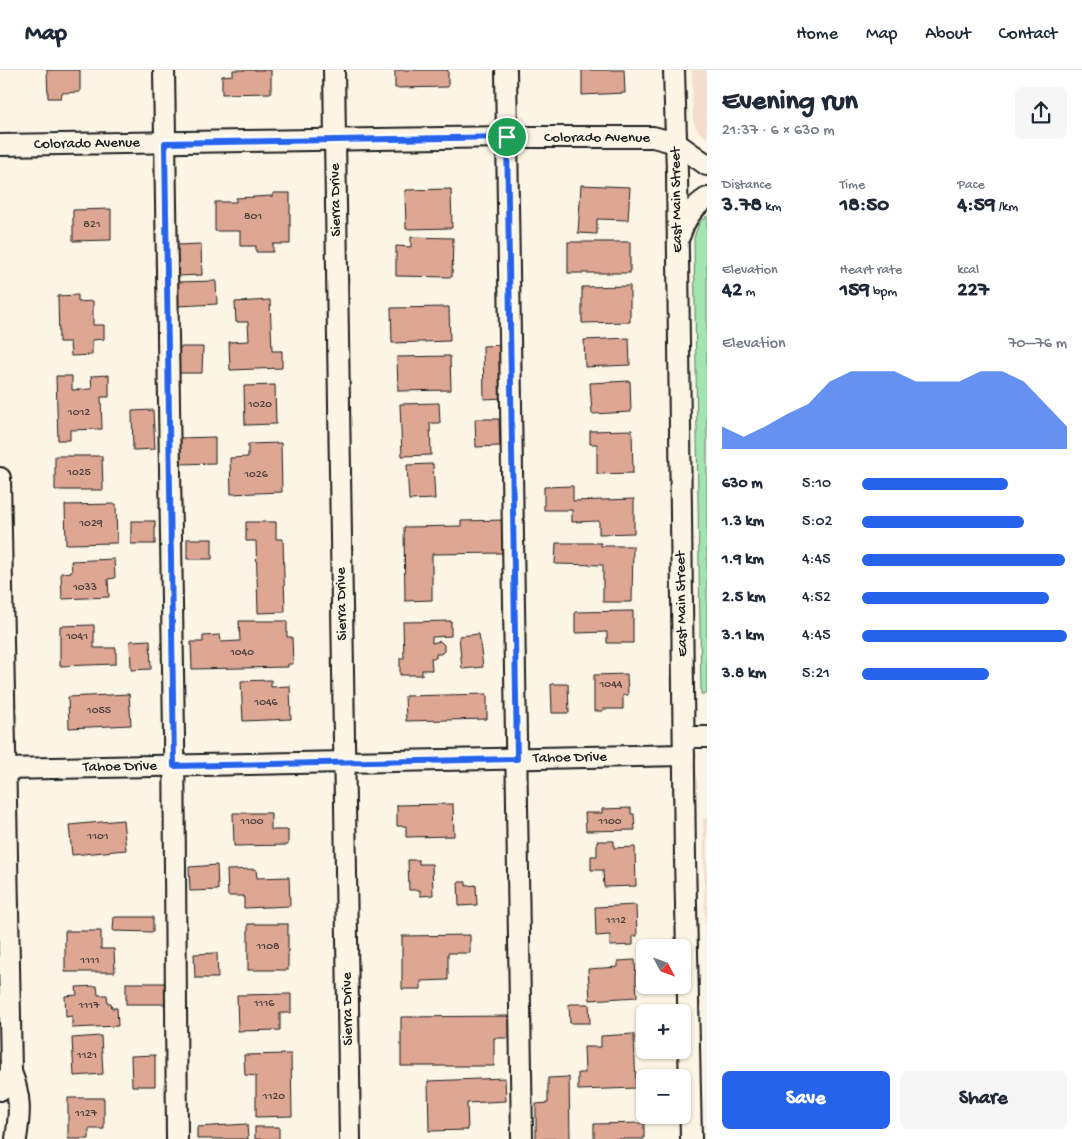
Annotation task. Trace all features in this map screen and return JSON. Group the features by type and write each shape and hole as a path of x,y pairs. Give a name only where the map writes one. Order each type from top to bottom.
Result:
{"street":[{"path":"164,70 174,766 177,1139"},
{"name":"Sierra Drive","path":"334,70 350,1139"},
{"path":"506,70 522,1139"},
{"name":"East Main Street","path":"674,70 684,746 699,1100 691,1139"},
{"name":"Colorado Avenue","path":"0,145 507,137 654,137 676,143 707,165"},
{"path":"678,245 688,217 697,205 707,198"},
{"path":"0,478 11,1072 18,1089 20,1119 16,1139"},
{"name":"Tahoe Drive","path":"5,769 517,759 684,746 707,737"},
{"path":"0,1090 11,1072"}],"shaded area":[{"path":"692,70 707,70 707,139 696,128 693,119"},
{"path":"703,818 707,818 707,934 705,934"}],"green space":[{"path":"707,216 707,694 701,694 694,238 699,223"}],"building":[{"path":"47,70 80,70 80,92 62,93 61,98 48,98"},
{"path":"233,70 271,70 271,93 222,94 222,76 233,75"},
{"path":"395,70 448,70 448,87 395,88"},
{"path":"582,70 624,70 625,93 582,95"},
{"path":"581,185 630,187 628,220 597,219 597,234 578,233"},
{"path":"451,189 452,228 406,229 405,190"},
{"path":"273,193 290,193 290,244 273,244 273,252 256,252 256,246 240,246 240,231 215,231 215,202 236,202 236,198 273,196"},
{"path":"111,209 111,240 73,241 73,210"},
{"path":"411,237 453,238 452,277 396,276 396,246 411,247"},
{"path":"568,242 630,242 630,273 568,273"},
{"path":"201,244 202,275 178,276 177,245"},
{"path":"216,281 217,304 178,306 177,282"},
{"path":"630,286 630,322 582,323 582,287"},
{"path":"78,295 78,302 93,301 93,325 104,325 104,339 92,340 92,355 71,356 70,342 59,342 58,296"},
{"path":"270,300 272,351 282,351 282,368 230,370 229,342 249,341 248,322 236,322 235,302"},
{"path":"449,307 450,341 392,343 391,308"},
{"path":"629,338 630,365 585,367 584,340"},
{"path":"503,345 504,398 484,399 483,346"},
{"path":"179,347 203,347 202,373 178,373"},
{"path":"450,356 451,390 398,391 397,357"},
{"path":"109,375 109,397 101,397 102,429 70,430 70,440 58,440 56,376 72,376 72,390 92,389 91,376"},
{"path":"630,381 631,412 592,414 590,383"},
{"path":"275,385 276,424 245,425 244,386"},
{"path":"439,403 440,423 430,423 431,455 402,456 400,404"},
{"path":"153,410 155,449 133,450 132,411"},
{"path":"475,419 499,419 500,446 476,447"},
{"path":"632,430 633,473 597,474 597,444 590,444 590,431"},
{"path":"215,437 215,463 179,464 179,438"},
{"path":"281,443 282,492 231,494 230,458 248,457 248,444"},
{"path":"55,456 102,456 103,490 55,490"},
{"path":"433,464 435,499 409,500 407,465"},
{"path":"573,486 573,501 634,499 634,533 599,534 599,521 572,522 572,510 544,510 544,487"},
{"path":"116,504 117,543 66,544 65,505"},
{"path":"504,520 505,553 432,554 432,600 405,601 404,527 461,526 461,521"},
{"path":"131,521 155,521 155,544 131,544"},
{"path":"246,522 276,522 276,539 283,539 285,612 258,613 256,541 246,541"},
{"path":"187,539 212,539 212,559 187,559"},
{"path":"556,543 601,543 601,546 633,546 632,602 603,602 603,565 555,564"},
{"path":"114,559 115,578 108,579 109,597 62,599 61,573 72,572 71,561"},
{"path":"633,611 633,643 607,643 607,632 575,633 575,612"},
{"path":"239,621 287,621 287,637 292,637 293,664 288,664 288,667 192,669 191,642 203,642 203,636 220,635 221,642 240,641"},
{"path":"451,621 451,636 432,637 432,643 440,641 444,645 444,651 441,654 436,654 436,658 431,658 432,670 422,670 422,675 400,675 400,658 404,658 403,622"},
{"path":"94,625 94,648 116,648 116,664 60,666 60,626"},
{"path":"479,634 483,667 462,669 459,636"},
{"path":"150,640 151,669 131,670 130,641"},
{"path":"627,674 628,695 623,695 623,709 594,711 594,675"},
{"path":"271,680 271,687 290,686 291,719 243,721 241,681"},
{"path":"551,684 568,684 569,713 552,713"},
{"path":"129,694 131,725 69,728 68,697"},
{"path":"487,694 487,719 406,721 405,696"},
{"path":"453,804 454,836 406,837 406,826 397,826 397,805"},
{"path":"631,808 631,814 634,814 635,830 586,831 585,813 602,813 602,809"},
{"path":"233,813 271,813 271,830 288,830 288,845 234,846"},
{"path":"123,820 126,850 72,855 69,825"},
{"path":"597,841 614,841 614,848 635,847 636,886 604,887 603,870 591,870 591,856 597,856"},
{"path":"408,860 419,860 419,864 432,864 433,895 420,896 420,890 409,890"},
{"path":"217,865 218,890 190,891 189,867"},
{"path":"256,869 257,878 289,877 290,906 244,908 244,896 228,896 227,870"},
{"path":"458,882 466,882 466,886 476,885 477,905 459,906"},
{"path":"636,905 637,936 633,936 633,945 610,946 610,935 596,936 595,907"},
{"path":"114,917 153,917 153,932 113,931"},
{"path":"248,924 288,924 288,970 248,970"},
{"path":"65,931 101,931 101,949 114,949 115,972 65,972"},
{"path":"470,935 470,953 448,953 448,980 421,981 421,989 402,989 402,936"},
{"path":"217,953 218,978 195,978 194,954"},
{"path":"635,960 637,997 590,1000 588,969 618,967 618,961"},
{"path":"126,983 165,983 165,1004 126,1004"},
{"path":"97,986 98,995 107,995 108,1003 111,1003 112,1008 117,1008 118,1026 72,1028 72,1016 66,1017 65,996 77,995 76,987"},
{"path":"291,994 291,1013 280,1013 280,1030 238,1031 237,995"},
{"path":"569,1004 589,1004 590,1023 570,1023"},
{"path":"510,1016 511,1038 494,1038 494,1066 401,1066 401,1017"},
{"path":"634,1034 636,1088 578,1090 578,1073 585,1073 584,1047 601,1047 601,1036"},
{"path":"101,1036 103,1074 74,1076 72,1038"},
{"path":"291,1054 292,1116 256,1117 256,1076 245,1075 244,1055"},
{"path":"155,1055 155,1086 132,1086 131,1056"},
{"path":"569,1077 570,1139 536,1139 536,1104 548,1103 548,1078"},
{"path":"505,1078 506,1101 467,1103 468,1130 429,1131 428,1081"},
{"path":"68,1098 104,1098 104,1129 89,1129 89,1139 68,1139"},
{"path":"247,1124 248,1139 197,1139 197,1127"},
{"path":"594,1124 644,1124 644,1139 594,1139"},
{"path":"255,1127 279,1127 279,1139 255,1139"}],"route":[{"path":"507,137 517,759 174,766 165,143 507,137"}]}
